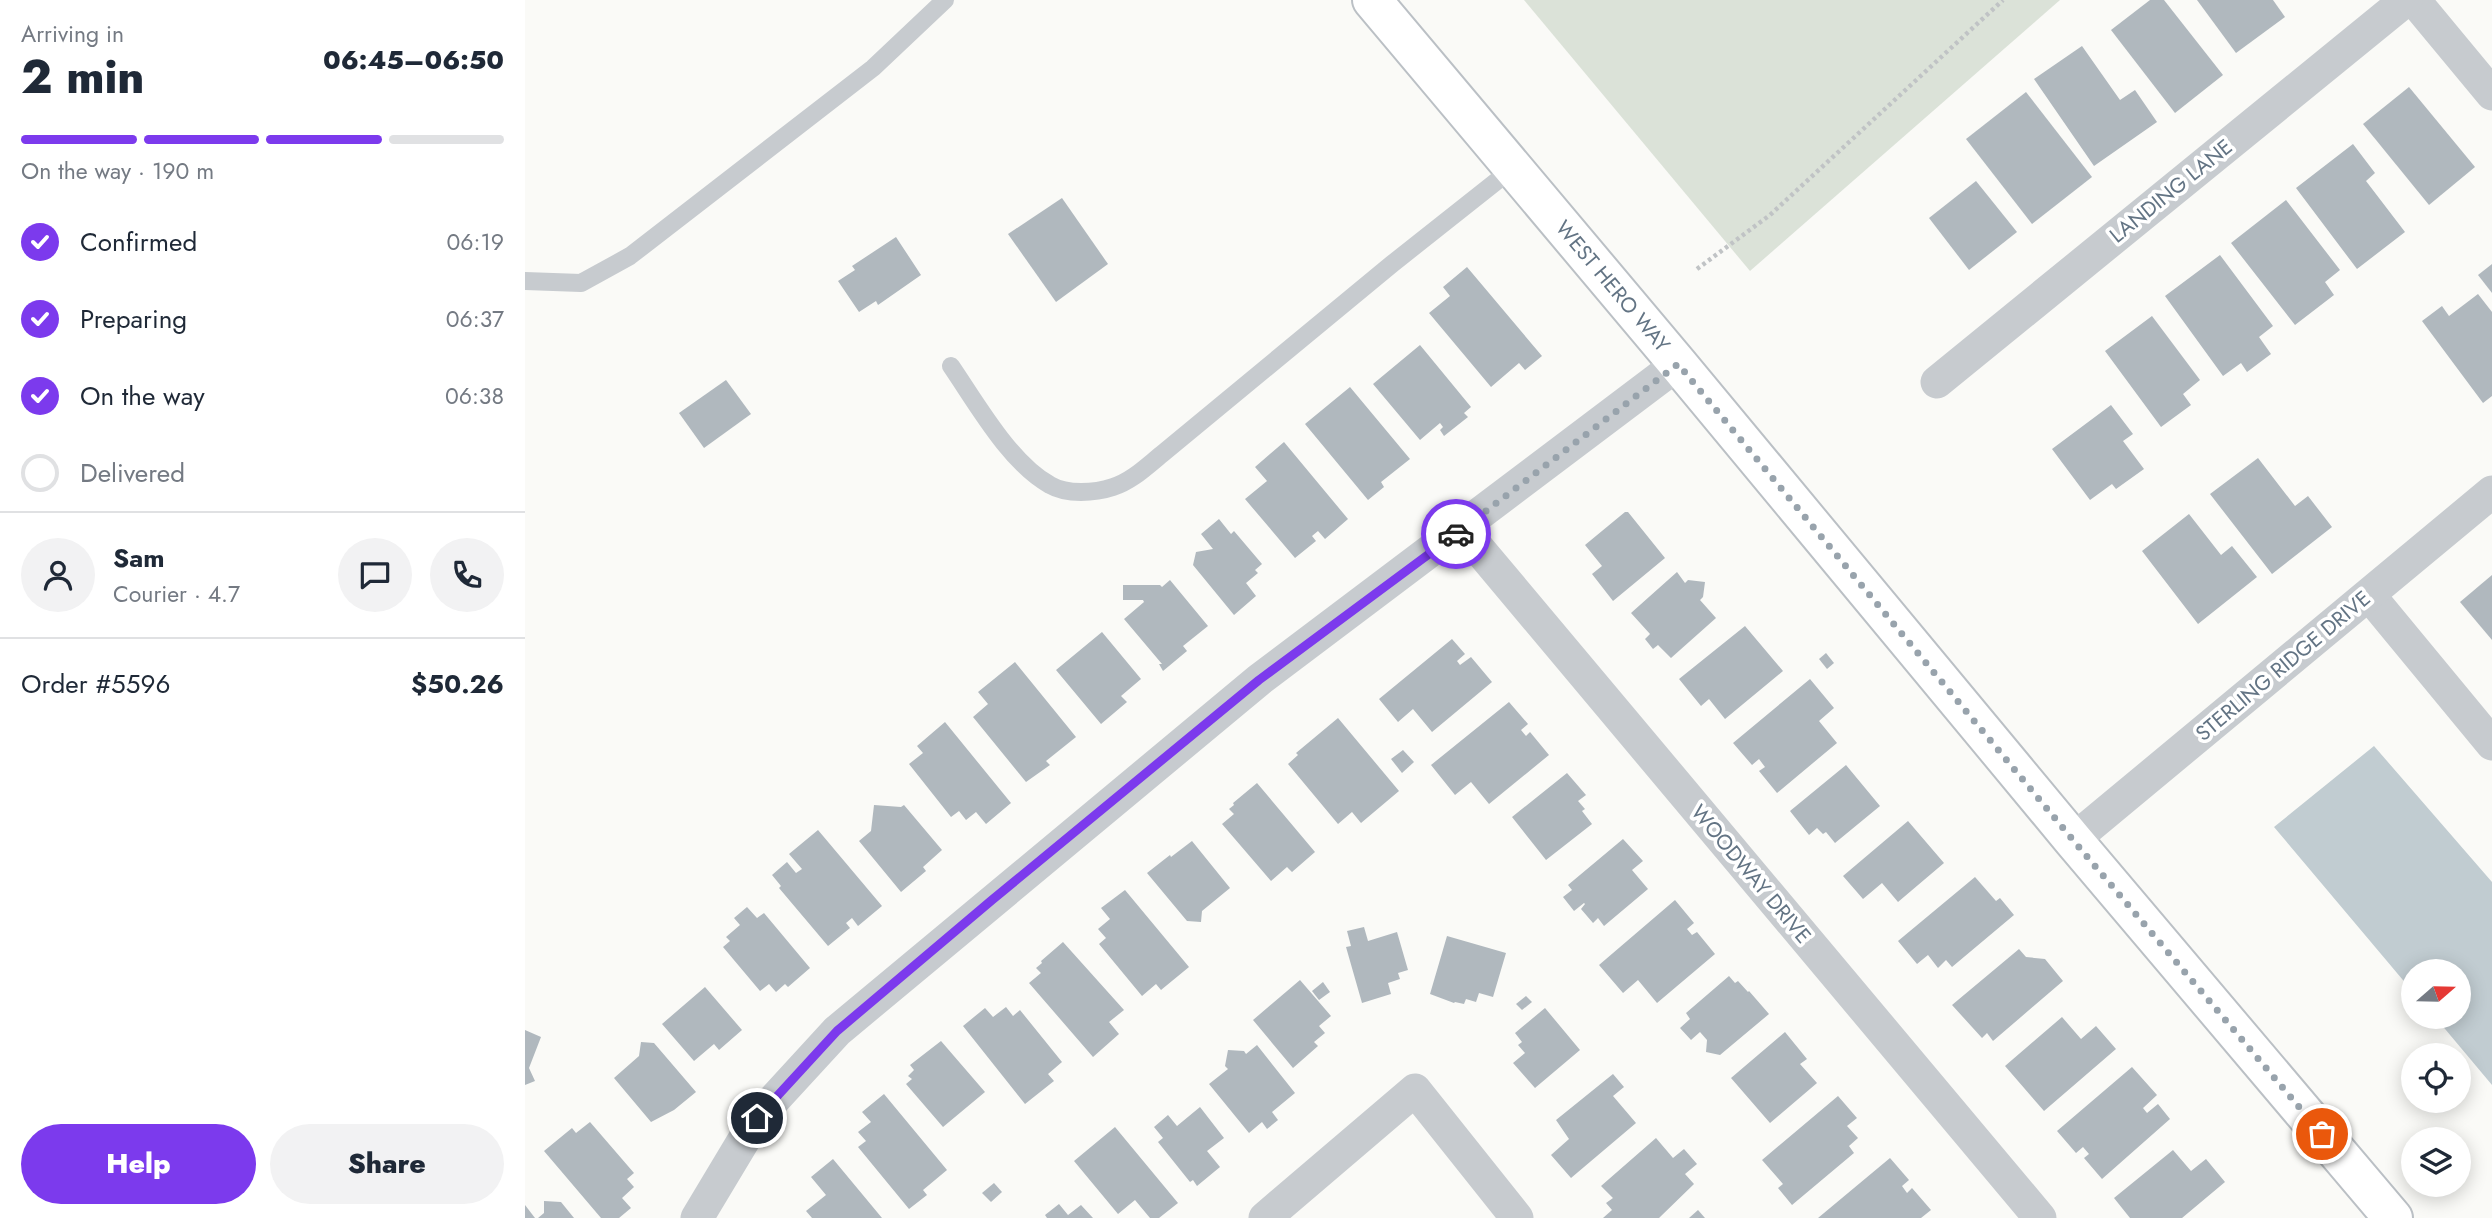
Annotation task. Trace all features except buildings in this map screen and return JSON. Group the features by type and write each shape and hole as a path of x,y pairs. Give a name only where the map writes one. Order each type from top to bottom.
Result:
{"main road":[{"name":"WEST HERO WAY","path":"1372,0 2073,840 2393,1218"}],"street":[{"name":"LANDING LANE","path":"1937,382 2406,0"},
{"path":"2414,0 2492,94"},
{"path":"697,1218 757,1118 837,1031 1259,680 1678,364"},
{"name":"STERLING RIDGE DRIVE","path":"2073,840 2492,492"},
{"name":"WOODWAY DRIVE","path":"1462,529 2040,1218"},
{"path":"2369,595 2492,744"},
{"path":"1265,1218 1415,1090 1517,1218"}],"lane":[{"path":"525,281 581,283 630,256 873,68 945,0"},
{"path":"951,366 1013,455 1050,486 1087,492 1113,488 1151,463 1392,264 1512,169"}],"path":[{"path":"1697,268 1770,215 2003,0"}],"shaded area":[{"path":"1524,0 2060,0 1750,271"},
{"path":"2374,746 2492,882 2492,1085 2471,1060 2471,1043 2457,1043 2445,1029 2471,1029 2471,959 2401,959 2401,978 2274,827"}],"way so far":[{"path":"1456,534 1678,364 2073,840 2322,1134"}],"route":[{"path":"757,1118 837,1031 992,900 1259,680 1456,534"}]}
